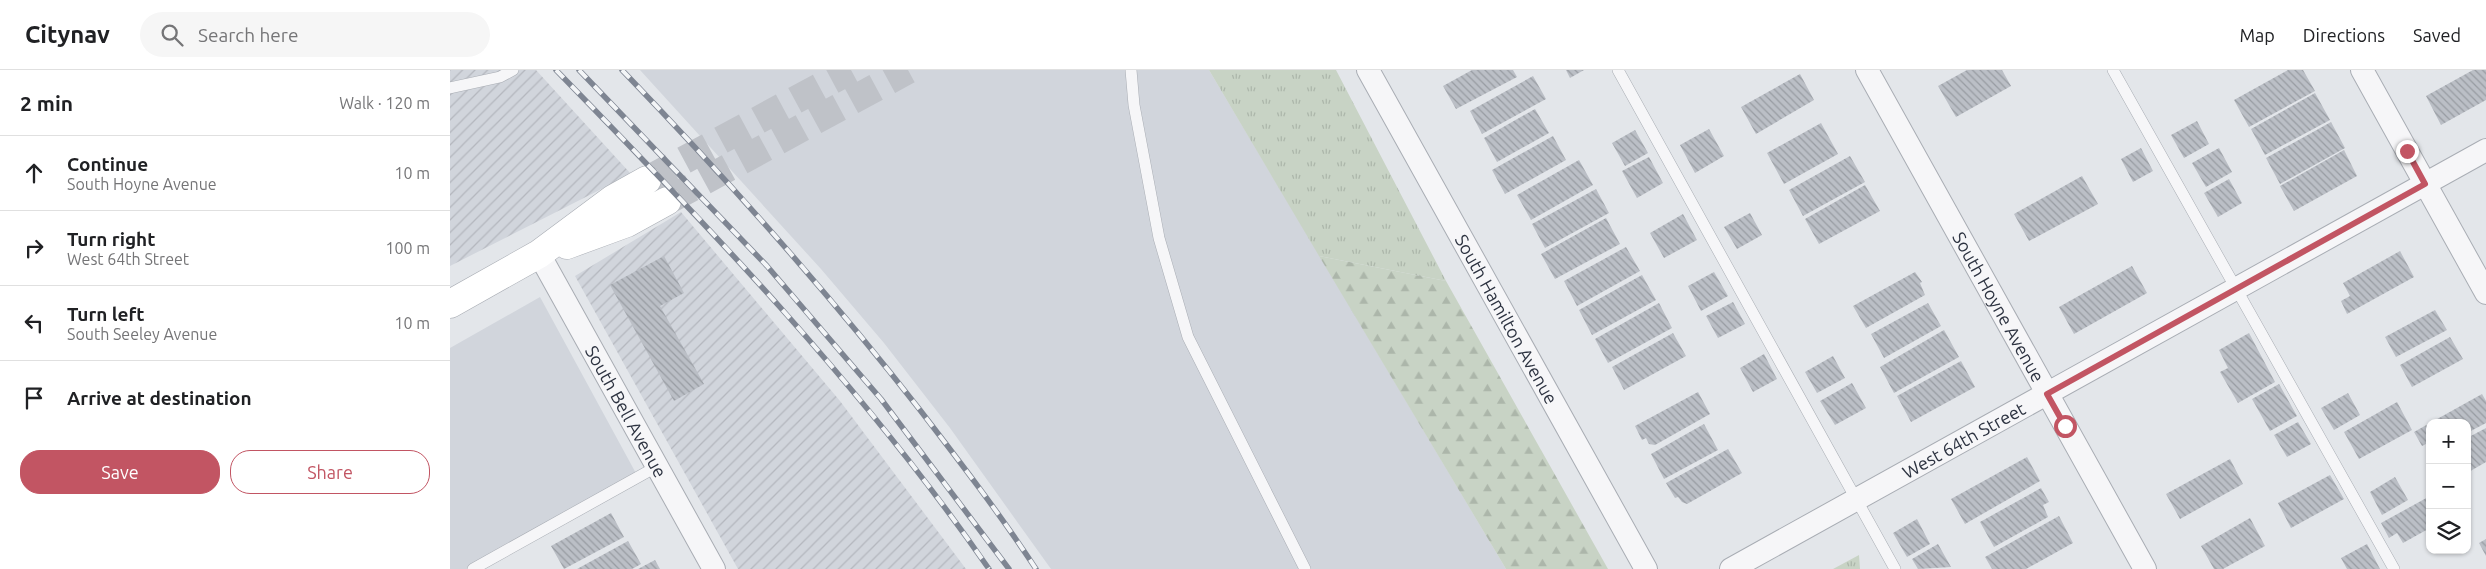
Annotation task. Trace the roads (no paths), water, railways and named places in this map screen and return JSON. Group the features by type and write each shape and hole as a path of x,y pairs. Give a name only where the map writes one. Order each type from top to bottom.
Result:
{"main road":[{"path":"450,304 539,254 614,199 648,180"},
{"path":"539,254 627,223 667,201"}],"street":[{"name":"South Hoyne Avenue","path":"1867,70 2145,569"},
{"path":"2362,70 2486,293"},
{"name":"South Hamilton Avenue","path":"1372,71 1646,569"},
{"name":"West 64th Street","path":"1731,569 2486,150"},
{"name":"South Bell Avenue","path":"539,254 714,569"}],"lane":[{"path":"450,88 500,77 513,70"},
{"path":"1131,70 1134,104 1159,238 1188,337 1305,569"},
{"path":"1618,70 1895,569"},
{"path":"2113,70 2235,290 2394,569"},
{"path":"473,569 656,467"}],"tunnel":[{"path":"647,180 851,70"},
{"path":"667,201 908,70"}],"railway":[{"path":"556,70 671,189 783,310 890,436 941,502 989,569"},
{"path":"579,70 767,266 881,399 1009,569"},
{"path":"622,70 738,194 849,322 965,469 1036,569"}]}
